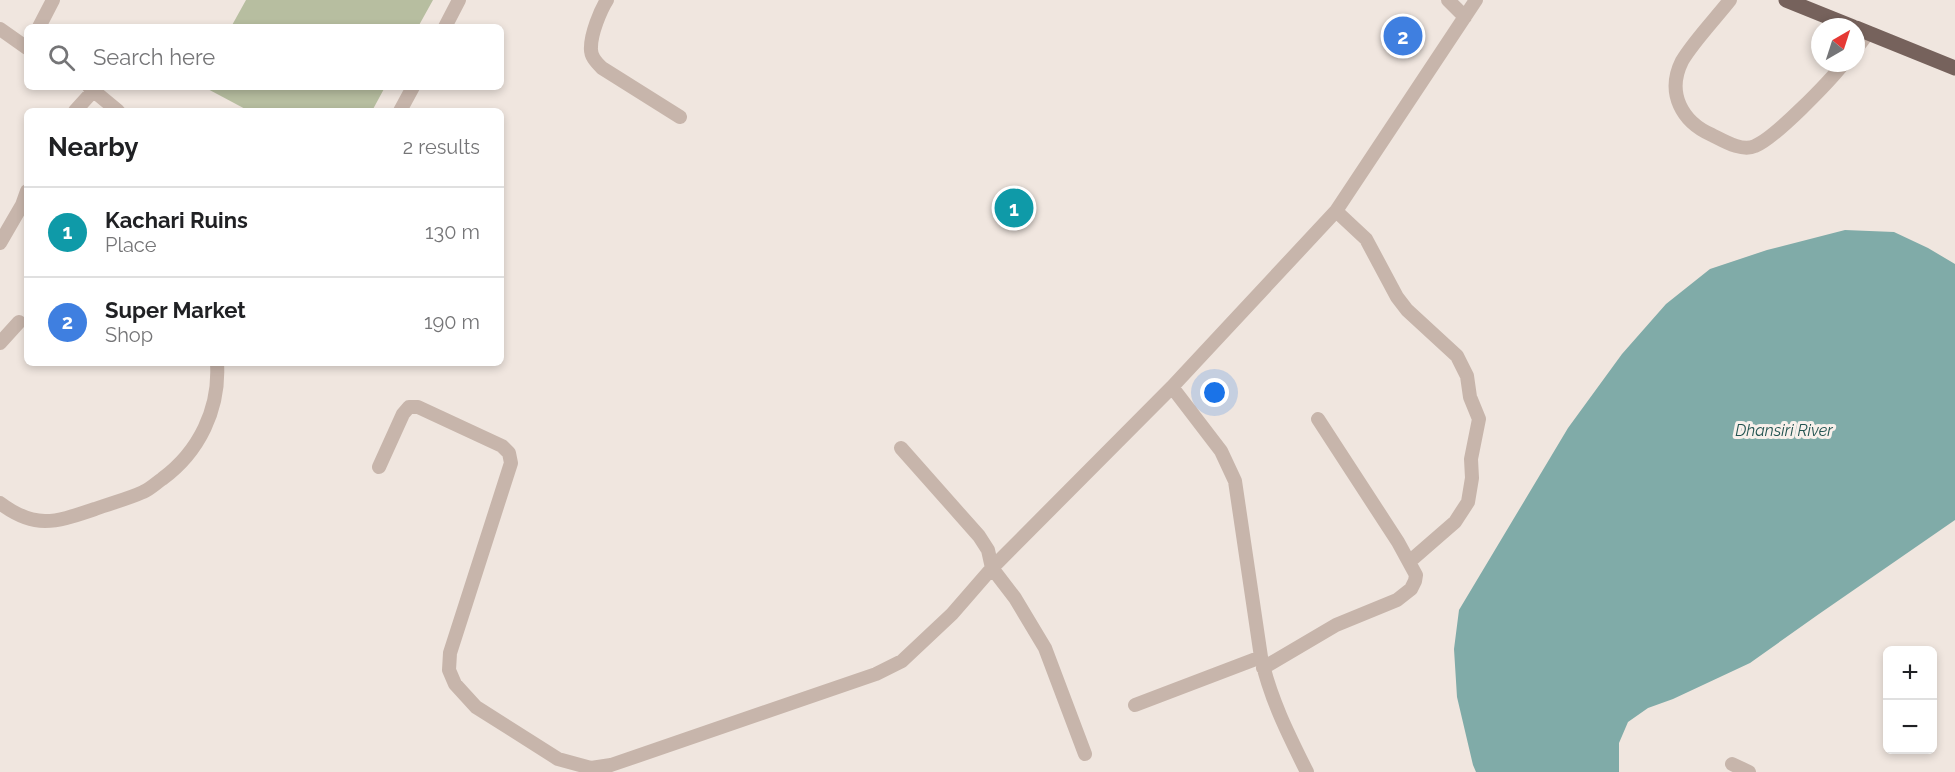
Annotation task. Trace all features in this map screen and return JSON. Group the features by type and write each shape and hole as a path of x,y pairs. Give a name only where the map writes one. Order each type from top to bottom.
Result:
{"main road":[{"path":"1786,0 1831,18"},
{"path":"1865,31 1955,68"}],"street":[{"path":"41,24 53,0"},
{"path":"447,24 459,0"},
{"path":"607,0 601,9 591,47 594,60 602,68 680,117"},
{"path":"1448,0 1465,17"},
{"path":"379,468 409,407 418,407 502,446 509,453 511,463 450,653 449,670 455,684 476,707 558,759 591,768 611,765 876,674 902,661 952,614 992,568 1172,387 1336,211 1476,0"},
{"path":"1730,0 1683,60 1677,75 1679,107 1684,115 1704,132 1735,146 1752,148 1769,139 1835,72"},
{"path":"0,29 24,46"},
{"path":"77,108 90,90"},
{"path":"93,90 114,108"},
{"path":"402,108 411,90"},
{"path":"0,243 24,199"},
{"path":"1336,211 1366,239 1397,297 1407,310 1457,356 1467,376 1470,397 1479,418 1471,459 1472,478 1468,502 1455,522 1409,562"},
{"path":"0,343 19,322"},
{"path":"0,503 12,512 34,520 57,521 144,492 174,470 190,452 205,428 214,402 217,366"},
{"path":"1172,387 1221,451 1235,481 1267,685 1283,725 1307,772"},
{"path":"1135,705 1262,663 1336,625 1397,600 1411,589 1416,575 1409,562 1318,419"},
{"path":"901,448 979,536 988,550 992,568 1015,598 1045,648 1085,754"},
{"path":"1732,764 1749,772"}],"green space":[{"path":"246,0 433,0 420,24 233,24"},
{"path":"210,90 383,90 374,108 243,108"}],"water":[{"name":"Dhansiri River","path":"1845,230 1894,232 1955,264 1955,520 1750,663 1673,699 1648,708 1628,722 1619,743 1619,772 1476,772 1457,697 1454,649 1459,610 1568,428 1622,354 1666,304 1710,269 1767,250"}],"place":[{"name":"Super Market","path":"1403,36"},
{"name":"Kachari Ruins","path":"1014,208"}]}
